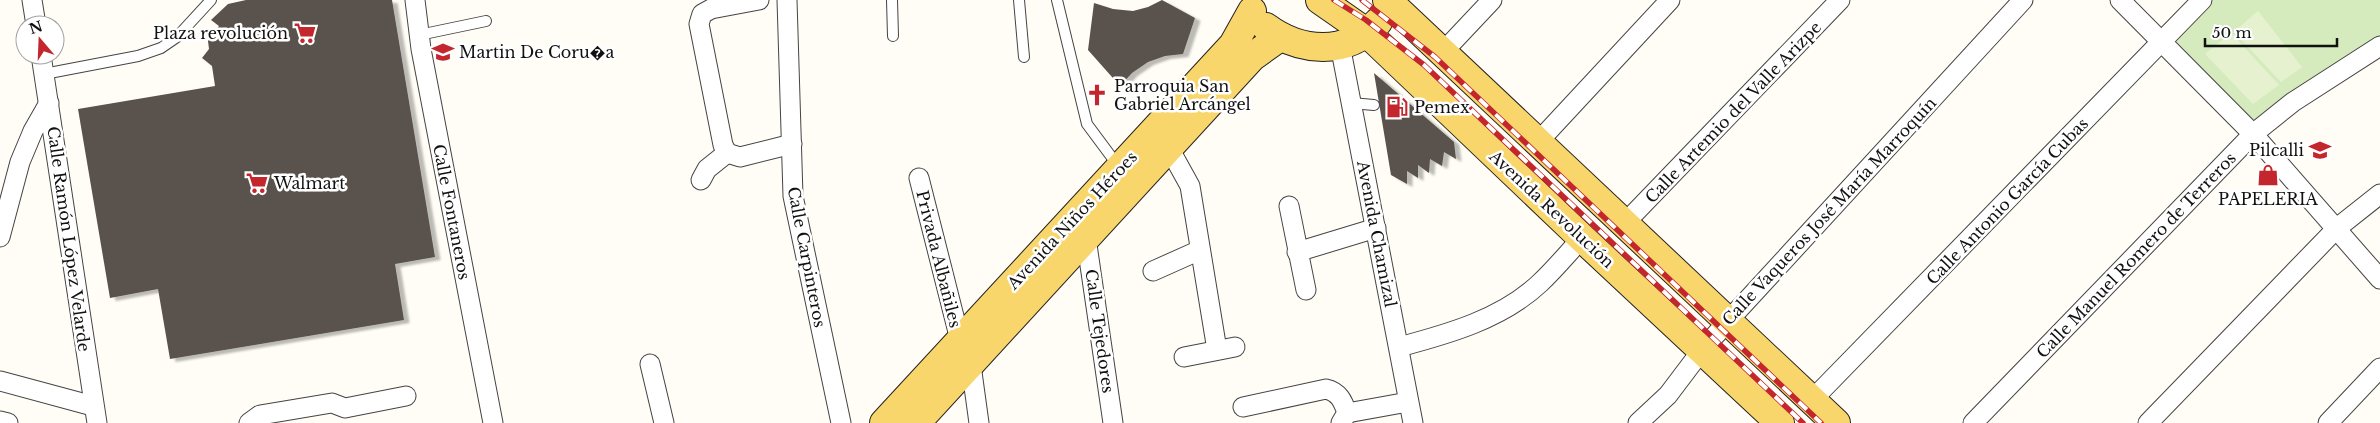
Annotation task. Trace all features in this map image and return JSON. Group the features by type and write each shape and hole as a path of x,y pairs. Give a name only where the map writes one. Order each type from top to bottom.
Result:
{"main road":[{"name":"Avenida Revolución","path":"1320,0 1366,32 1423,94 1582,238 1780,423"},
{"path":"1250,5 1264,26 1280,37 1307,47 1325,47 1340,45 1366,32 1384,16 1390,1 1836,423"},
{"name":"Avenida Niños Héroes","path":"884,423 1233,45 1250,5"},
{"name":"Avenida Niños Héroes","path":"916,423 1252,57 1280,37"}],"street":[{"path":"32,0 34,15"},
{"name":"Calle Fontaneros","path":"415,0 419,35 493,423"},
{"path":"727,153 699,24 702,14 711,9 759,0"},
{"name":"Calle Carpinteros","path":"787,0 792,196 841,423"},
{"path":"1443,52 1492,0"},
{"path":"1538,142 1670,0"},
{"name":"Calle Artemio del Valle Arizpe","path":"1625,224 1840,0"},
{"name":"Calle Vaqueros José María Marroquín","path":"1638,423 1668,394 1702,350 1728,321 2023,0"},
{"path":"2120,0 2253,134 2380,279"},
{"name":"Calle Antonio García Cubas","path":"1812,400 2202,0"},
{"name":"Avenida Chamizal","path":"1340,45 1408,402 1414,423"},
{"name":"Calle Manuel Romero de Terreros","path":"1973,423 2253,134 2293,102 2380,46"},
{"name":"Calle Ramón López Velarde","path":"43,65 95,414"},
{"path":"0,237 20,162 33,131 49,103"},
{"path":"727,153 740,157 792,144"},
{"path":"1169,148 1190,186 1200,250 1226,348 1184,357"},
{"path":"701,180 707,169 727,153"},
{"name":"Privada Albañiles","path":"919,178 960,340"},
{"path":"2148,423 2337,228 2380,194"},
{"path":"1289,206 1306,290"},
{"path":"1297,252 1376,228"},
{"name":"Calle Tejedores","path":"1086,238 1113,423"},
{"path":"1399,347 1444,335 1501,311 1540,284 1582,238"},
{"path":"1153,271 1200,250"},
{"path":"650,364 664,423"},
{"path":"970,365 979,423"},
{"path":"2328,423 2380,368"},
{"path":"0,381 95,414"},
{"path":"1243,407 1326,389 1338,394 1344,418 1408,402"},
{"path":"249,423 260,415 332,403 349,416 406,396"},
{"path":"0,421 8,423"}],"lane":[{"path":"44,74 138,56 161,48 177,37 211,0"},
{"path":"892,0 893,36"},
{"path":"1019,0 1024,57"},
{"path":"1057,0 1087,124 1120,168"},
{"path":"419,35 486,21"},
{"path":"1351,103 1374,105"}],"green space":[{"path":"2210,0 2380,0 2380,41 2251,126 2169,43"},
{"path":"2258,11 2302,67 2281,82 2234,32"},
{"path":"2231,33 2279,85 2253,104 2205,54"}],"building":[{"name":"Walmart","path":"246,0 392,0 435,257 395,264 404,320 170,359 158,289 110,298 78,109 215,86 212,66 202,58 209,49 208,41 219,26 211,20 228,4"},
{"path":"1162,0 1195,18 1183,54 1165,56 1148,62 1132,73 1120,86 1088,50 1094,3 1113,9 1133,11 1148,7"},
{"name":"Pemex","path":"1374,73 1454,142 1456,159 1444,152 1442,166 1430,159 1429,173 1418,165 1418,178 1407,171 1407,184 1391,175"}],"railway":[{"path":"1334,0 1366,20 1424,65 1803,423"},
{"path":"1362,0 1435,57 1821,423"}],"place":[{"name":"Plaza revolución","path":"305,33"},
{"name":"Martin De Coru�a","path":"443,52"},
{"name":"Parroquia San Gabriel Arcángel","path":"1097,95"},
{"name":"Pemex","path":"1397,107"},
{"name":"Pilcalli","path":"2320,150"},
{"name":"PAPELERIA","path":"2268,175"},
{"name":"Walmart","path":"257,183"}]}
